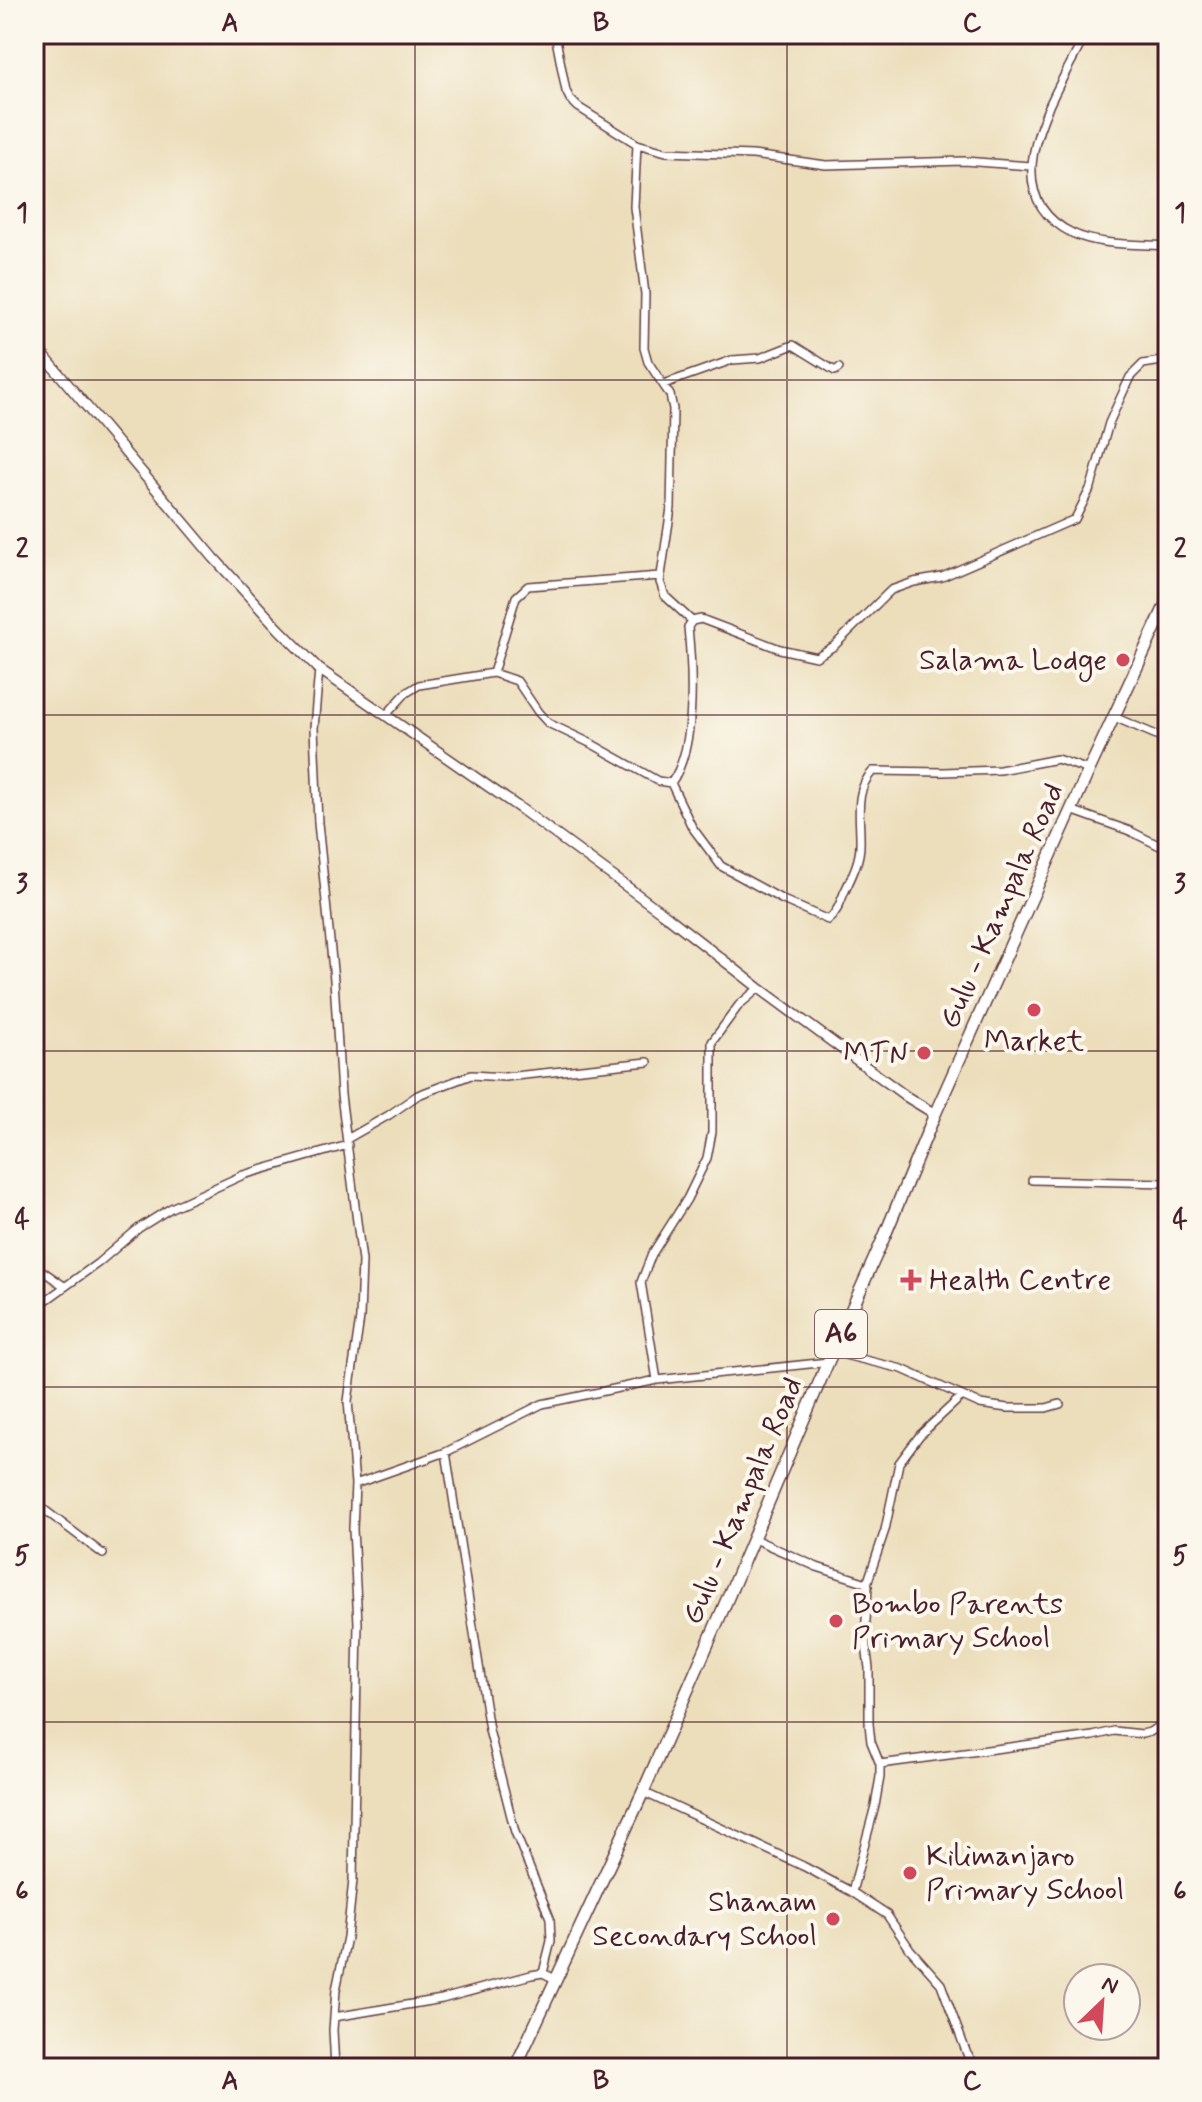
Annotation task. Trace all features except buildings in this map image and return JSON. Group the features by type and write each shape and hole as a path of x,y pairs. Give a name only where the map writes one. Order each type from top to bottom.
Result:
{"main road":[{"name":"Gulu - Kampala Road","path":"515,2068 643,1792 935,1114 1168,600"}],"street":[{"path":"555,34 570,99 637,144 666,152 753,155 826,165 964,161 1031,166"},
{"path":"1086,34 1033,146 1031,166 1035,191 1056,223 1072,233 1090,239 1168,246"},
{"path":"637,144 634,207 645,294 644,348 648,362 664,384 673,409 671,508 660,576 661,588 665,596 692,621"},
{"path":"34,344 214,558 319,669 521,809 759,988 935,1114"},
{"path":"664,384 732,360 760,358 793,345 825,366 835,371 839,368"},
{"path":"671,783 680,767 691,703 688,627 692,621 701,619 780,649 816,657 834,646 891,590 942,577 1075,519 1091,487 1109,423 1130,377 1143,364 1168,360"},
{"path":"493,673 516,597 528,586 660,576"},
{"path":"319,669 314,728 318,823 363,1288 348,1401 355,1484 353,1529 358,1623 353,1880 334,2017 335,2068"},
{"path":"386,715 406,693 419,685 493,673 517,681 548,723 658,781 671,783"},
{"path":"1114,717 1168,740"},
{"path":"671,783 692,827 721,866 783,900 828,920 837,911 857,860 861,845 860,799 873,771 1000,770 1047,759 1066,760 1089,770"},
{"path":"1071,810 1130,831 1168,850"},
{"path":"657,1380 641,1282 652,1254 687,1199 707,1158 712,1132 712,1042 739,1005 759,988"},
{"path":"34,1309 98,1263 139,1228 171,1208 243,1175 348,1142 418,1095 471,1075 505,1077 648,1062"},
{"path":"1032,1180 1168,1183"},
{"path":"34,1265 64,1286"},
{"path":"355,1484 446,1452 542,1404 657,1380 830,1357 902,1369 980,1404 1007,1408 1046,1408 1060,1404"},
{"path":"852,1892 879,1791 880,1764 871,1742 869,1724 869,1668 865,1638 867,1584 885,1530 899,1463 920,1435 961,1397"},
{"path":"446,1452 496,1762 515,1832 550,1918 551,1941 543,1973"},
{"path":"34,1502 103,1554"},
{"path":"752,1538 817,1567 867,1584"},
{"path":"880,1764 1114,1731 1142,1734 1168,1720"},
{"path":"643,1792 760,1845 852,1892 887,1915 910,1949 935,1975 967,2054 978,2068"},
{"path":"334,2017 429,2002 543,1973 557,1980"}],"place":[{"name":"Salama Lodge","path":"1123,660"},
{"name":"Market","path":"1034,1010"},
{"name":"MTN","path":"924,1053"},
{"name":"Health Centre","path":"911,1280"},
{"name":"Bombo Parents Primary School","path":"836,1621"},
{"name":"Kilimanjaro Primary School","path":"910,1873"},
{"name":"Shanam Secondary School","path":"833,1919"}]}
